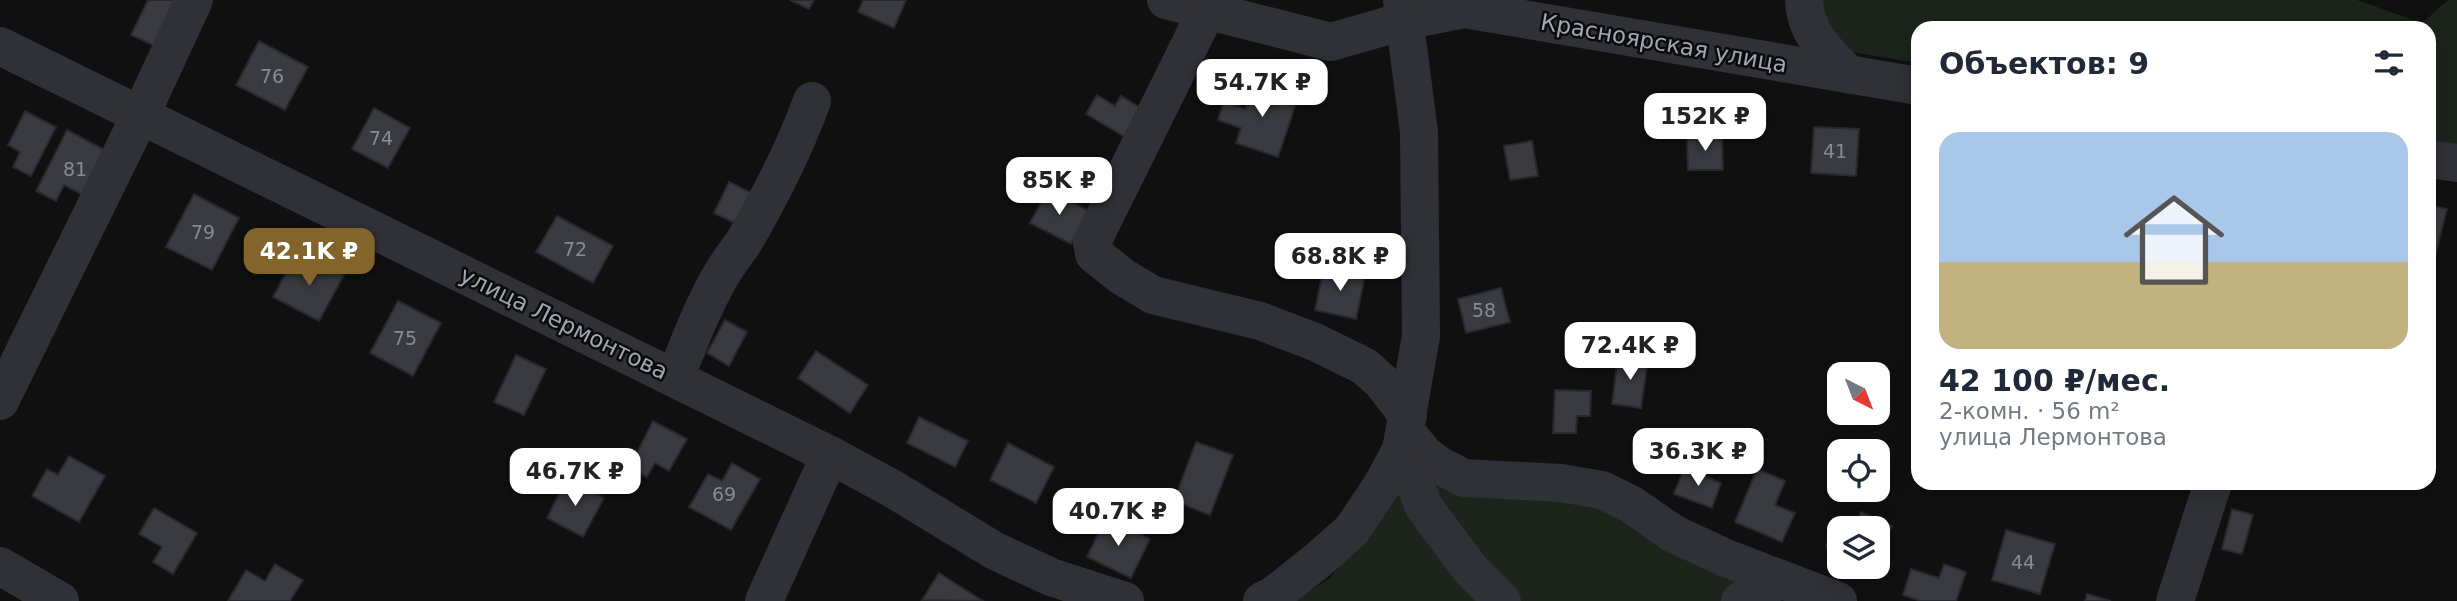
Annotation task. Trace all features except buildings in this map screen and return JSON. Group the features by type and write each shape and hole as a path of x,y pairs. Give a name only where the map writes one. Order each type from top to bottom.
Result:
{"street":[{"path":"0,401 194,0"},
{"name":"Красноярская улица","path":"1166,0 1331,42 1403,11 1464,9 1911,85"},
{"path":"1804,0 1808,25 1821,48 1849,75"},
{"path":"1207,10 1092,242 1094,254 1123,277 1153,295 1260,321 1315,342 1364,366 1381,381 1405,432 1424,507 1471,570 1502,601"},
{"path":"1262,601 1274,595 1352,530 1382,485 1405,432 1421,336 1421,248 1419,132 1403,11"},
{"name":"улица Лермонтова","path":"0,46 830,455 893,489 995,551 1051,577 1125,601"},
{"path":"675,378 706,304 768,199 795,146 812,101"},
{"path":"2436,160 2457,163"},
{"path":"1405,432 1425,455 1439,466 1464,478 1561,483 1602,490 1632,505 1674,534 1838,601"},
{"path":"764,601 830,455"},
{"path":"2175,601 2211,490"},
{"path":"0,566 60,601"},
{"path":"1740,601 1781,579"}],"shaded area":[{"path":"1810,0 2357,0 2416,21 1911,21 1911,62 1833,49"},
{"path":"2448,0 2457,0 2457,148 2436,145 2436,21 2424,21"},
{"path":"1429,468 1603,506 1807,601 1294,601 1330,578 1392,494"}]}
